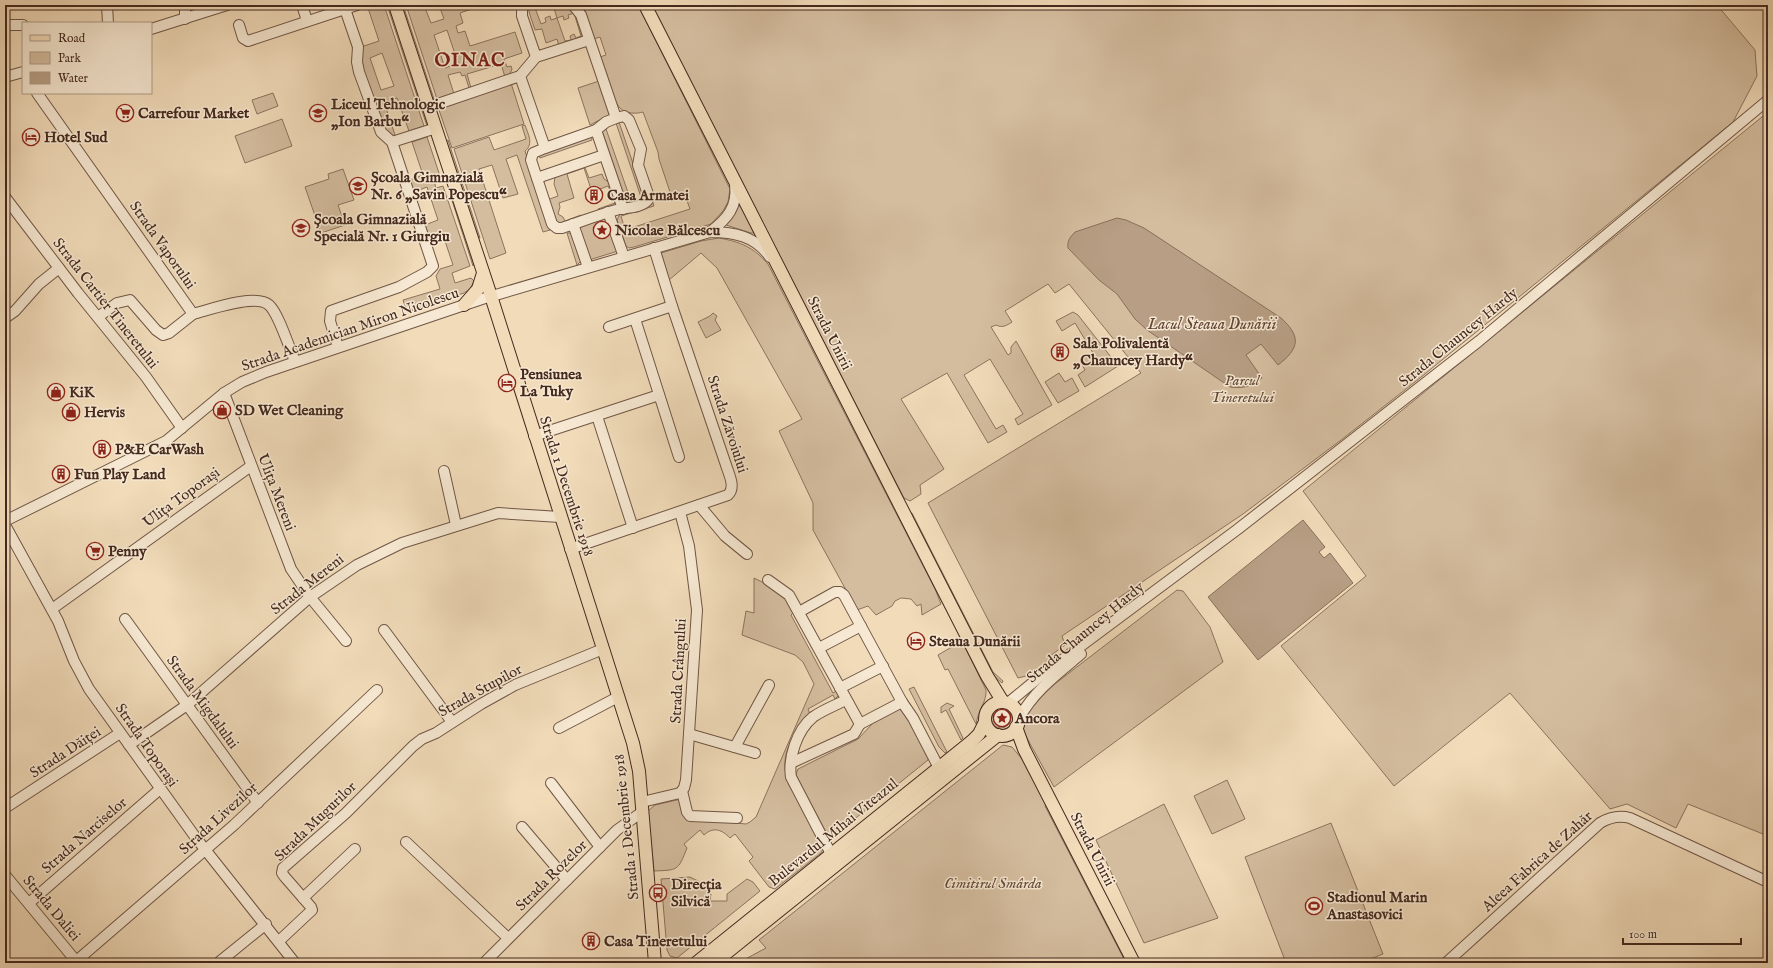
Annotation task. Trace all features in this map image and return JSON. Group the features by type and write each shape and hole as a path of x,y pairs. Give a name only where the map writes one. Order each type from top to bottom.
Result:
{"main road":[{"name":"Strada 1 Decembrie 1918","path":"395,5 491,296 635,752 642,807 656,962"},
{"name":"Strada Unirii","path":"645,5 987,676 991,692 1001,703"},
{"path":"464,304 475,293 480,284 483,273"},
{"path":"1001,703 1016,711 1017,724 1011,732 1000,735 990,731 985,722 986,713 1001,703"},
{"name":"Bulevardul Mihai Viteazul","path":"696,963 939,768 977,736 985,722"},
{"name":"Strada Unirii","path":"1017,724 1024,750 1134,963"},
{"name":"Strada Unirii","path":"1000,735 1024,750"},
{"name":"Bulevardul Mihai Viteazul","path":"714,963 1000,735"}],"street":[{"path":"107,5 108,22"},
{"path":"185,5 185,18"},
{"path":"152,29 227,5"},
{"path":"302,5 308,21"},
{"path":"239,26 244,38 248,41 357,5"},
{"path":"524,5 522,16 536,57"},
{"path":"572,5 581,15 616,118"},
{"path":"338,347 330,321 331,311 399,286 427,272 433,266 392,142 381,132 359,72 356,62 358,47 345,9"},
{"path":"5,25 22,25"},
{"path":"429,107 520,76 536,57 589,40"},
{"path":"5,78 22,72"},
{"path":"520,76 545,148"},
{"name":"Strada Vaporului","path":"39,94 193,314"},
{"name":"Strada Chauncey Hardy","path":"1001,703 1042,675 1160,588 1479,341 1768,100"},
{"path":"624,116 629,120 641,150 638,165 648,197 645,203 608,212 560,228 553,226 531,160 531,155 534,151 596,130 606,122 616,118 624,116"},
{"path":"392,142 436,128"},
{"path":"596,130 623,209"},
{"path":"537,178 604,155"},
{"name":"Strada Academician Miron Nicolescu","path":"710,232 721,223 732,209 737,195 735,183"},
{"name":"Strada Cartier Tineretului","path":"5,197 98,318 146,377 182,428"},
{"path":"608,212 624,257"},
{"path":"574,224 588,267"},
{"name":"Strada Academician Miron Nicolescu","path":"5,521 157,446 182,428 224,393 254,377 295,361 464,304 710,232 732,233 751,239 760,246 777,266"},
{"name":"Strada Zăvoiului","path":"570,549 728,495 732,491 732,485 654,248"},
{"path":"5,318 19,307 39,284 59,268"},
{"path":"98,318 117,303 130,300 156,330 163,335 169,333 193,314 246,301 264,301 275,313 295,361"},
{"path":"609,327 672,306"},
{"path":"635,319 679,457"},
{"name":"Ulița Mereni","path":"224,393 291,568 310,597 346,640"},
{"path":"534,436 659,395"},
{"path":"597,416 633,528"},
{"name":"Ulița Toporași","path":"52,609 251,466"},
{"path":"444,471 456,525"},
{"path":"699,505 725,536 746,554"},
{"name":"Strada Mereni","path":"129,745 187,705 310,597 344,572 369,558 402,544 456,525 504,512 560,517"},
{"name":"Strada Crângului","path":"680,512 689,546 697,610 686,780 682,791"},
{"name":"Strada Toporași","path":"5,525 52,609 80,674 120,734 205,850 266,924 295,963"},
{"path":"768,580 788,592 860,724"},
{"name":"Strada Chauncey Hardy","path":"1017,724 1028,703 1040,689 1160,588"},
{"path":"799,612 835,592 840,592 844,595 902,702 913,718 939,768"},
{"name":"Strada Migdalului","path":"125,619 258,803"},
{"path":"819,648 861,626"},
{"path":"384,630 452,722"},
{"name":"Strada Stupilor","path":"418,741 436,733 515,685 603,650"},
{"path":"840,688 883,666"},
{"path":"735,746 769,685"},
{"name":"Strada Livezilor","path":"75,962 258,803 377,690"},
{"path":"559,728 618,697"},
{"path":"831,854 791,777 791,763 798,738 810,720 846,700"},
{"path":"791,763 854,734 860,724 902,702"},
{"name":"Strada Dăiței","path":"5,808 120,734"},
{"path":"689,734 755,753"},
{"name":"Strada Mugurilor","path":"279,941 312,910 284,876 282,873 283,868 346,813 418,741"},
{"path":"551,783 600,847"},
{"name":"Strada Narciselor","path":"29,903 160,789"},
{"path":"642,807 682,791 687,812 690,816 737,818"},
{"name":"Strada Rozelor","path":"484,963 642,807"},
{"name":"Aleea Fabrica de Zahăr","path":"1446,963 1600,823 1613,817 1624,816 1630,818 1768,882"},
{"path":"522,827 567,880"},
{"path":"406,842 508,938"},
{"path":"303,898 355,849"},
{"name":"Strada Daliei","path":"5,875 75,962"},
{"path":"218,963 266,924"}],"green space":[{"path":"377,5 384,5 424,126 409,131 397,98 384,102 395,135 391,136 386,133 360,65 361,47 379,41 368,8","holes":["382,53 394,86 381,90 370,58"]},
{"path":"387,5 390,5 429,124 427,126"},
{"path":"401,5 403,5 434,99 431,96"},
{"path":"406,5 424,5 431,23 444,19 439,5 483,5 460,13 463,23 456,26 458,33 465,31 470,46 515,32 522,53 504,59 507,67 511,66 512,69 510,74 505,77 501,64 467,74 471,88 469,88 465,75 462,76 460,72 448,75 454,94 437,99","holes":["447,30 458,63 445,68 434,35"]},
{"path":"530,5 534,5 541,24 546,22 545,18 550,16 551,20 557,18 565,41 571,40 570,36 574,34 576,38 581,36 574,13 584,36 559,46 557,39 546,43 542,29 535,30 529,12"},
{"path":"553,5 566,7 574,13 568,15 569,18 564,20 563,16 557,18"},
{"path":"583,5 638,5 730,189 728,202 723,211 711,224 634,247 629,248 626,246 617,220 620,214 653,203 654,206 621,216 625,230 690,209 685,195 678,197 670,192 658,152 643,112 628,112 622,110 617,104 611,92 600,57 606,55 600,37 594,39"},
{"name":"Parcul Tineretului","path":"651,5 1717,5 1755,50 1757,76 1733,122 1420,378 1243,514 1062,636 1065,645 1050,656 1053,660 1034,674 1018,678 928,503 1141,373 1069,284 1055,293 1048,284 1005,311 1012,322 1004,326 996,325 991,327 1008,355 1011,353 1011,347 1016,341 1052,405 1018,425 1015,419 1023,414 990,359 964,375 996,429 1003,425 1007,432 988,443 947,373 901,399 944,469 920,485 921,494 910,501 904,498"},
{"path":"599,81 611,114 590,125 578,88"},
{"path":"511,83 524,124 452,148 438,107"},
{"path":"273,93 278,106 257,114 252,100"},
{"path":"1768,112 1768,836 1688,804 1676,828 1627,804 1610,809 1510,693 1394,786 1281,646 1366,576 1303,491"},
{"path":"282,119 292,146 245,163 235,136"},
{"path":"619,122 645,199 642,200 616,123"},
{"path":"525,125 530,142 525,151 550,230 543,232 517,155 506,159 518,194 503,198 492,165 479,169 506,253 490,259 454,149 489,137 494,150 526,139 522,126"},
{"path":"605,126 632,204 627,205 601,128"},
{"path":"591,134 592,140 540,158 538,153"},
{"path":"427,137 441,179 434,181 436,188 443,186 470,266 452,273 455,283 471,278 474,281 470,289 464,293 407,312 403,300 440,289 436,276 440,269 453,265 442,232 429,236 425,225 438,220 427,187 414,192 410,180 423,175 412,142"},
{"path":"448,140 480,238 477,237 446,141"},
{"path":"584,165 589,178 602,174 604,179 612,184 618,200 613,208 600,213 598,209 615,203 612,190 610,190 608,186 592,192 584,168 567,174 574,198 559,203 560,207 558,214 563,217 565,221 581,215 582,219 558,226 547,200 558,196 554,184 555,177"},
{"path":"343,169 354,200 338,205 345,225 321,233 305,187 329,179 328,174"},
{"path":"449,191 452,193 475,263 473,266"},
{"path":"737,206 741,206 754,233 726,225"},
{"path":"606,217 618,251 589,260 578,229 579,225"},
{"path":"567,233 571,233 581,261 577,265"},
{"path":"719,238 734,241 752,249 768,264 935,589 941,604 922,615 921,604 917,606 911,599 901,598 895,601 892,606 876,615 868,606 857,610 813,530 813,503 779,431 802,419 717,268 701,253 669,280 661,253 701,241"},
{"path":"1073,312 1078,315 1118,366 1085,387 1078,375 1085,370 1080,361 1093,353 1075,323 1062,331 1056,321"},
{"path":"713,313 717,316 715,320 721,330 706,338 698,322"},
{"path":"1059,373 1065,382 1072,378 1079,391 1058,403 1045,382"},
{"path":"910,513 912,513 993,672 1003,681 1002,683 994,676"},
{"path":"754,578 782,592 795,611 791,615 833,693 838,690 839,695 835,699 833,695 808,709 810,714 798,730 789,746 785,764 789,784 823,849 821,853 775,889 769,887 749,861 753,857 735,834 730,838 718,830 708,832 704,835 700,830 684,844 687,848 676,868 654,871 648,811 655,805 681,799 689,818 746,824 756,817 814,684 803,662 795,655 742,635 746,611 754,613"},
{"path":"1177,590 1183,591 1210,627 1223,662 1054,787 1023,731 1025,718 1040,698 1056,683"},
{"path":"962,641 986,690 985,698 976,724 948,669 945,670 938,655"},
{"path":"914,687 947,752 945,753 939,747 909,689"},
{"path":"947,703 954,706 949,709 963,738 961,740 946,710 941,713 941,707"},
{"path":"1001,708 1008,711 1011,718 1008,725 1001,728 994,725 991,718 994,711"},
{"path":"899,709 903,711 912,722 929,756 928,760 831,838 829,838 797,777 796,774 798,769 858,739 873,723"},
{"name":"Cimitirul Smârda","path":"1003,745 1012,747 1022,759 1126,963 738,963 766,948 759,940"},
{"path":"1227,780 1245,819 1212,834 1194,796"},
{"path":"1164,804 1218,918 1144,943 1096,840"},
{"name":"Stadionul Marin Anastasovici","path":"1331,823 1383,954 1360,963 1286,963 1245,857"},
{"path":"690,877 700,882 711,894 710,901 727,901 727,894 747,879 753,882 760,891 677,958 670,956 667,950 661,879"}],"water":[{"name":"Lacul Steaua Dunării","path":"1117,218 1126,220 1144,228 1281,318 1288,325 1295,337 1294,348 1290,354 1278,365 1261,344 1246,355 1262,378 1247,386 1239,388 1230,387 1147,330 1135,319 1117,294 1099,280 1068,248 1069,239 1075,232"},
{"path":"1303,520 1325,547 1319,552 1324,558 1330,553 1353,583 1258,660 1208,597"}],"place":[{"name":"Carrefour Market","path":"125,113"},
{"name":"Liceul Tehnologic „Ion Barbu“","path":"318,113"},
{"name":"Hotel Sud","path":"31,137"},
{"name":"Școala Gimnazială Nr. 6 „Savin Popescu“","path":"358,186"},
{"name":"Casa Armatei","path":"594,195"},
{"name":"Școala Gimnazială Specială Nr. 1 Giurgiu","path":"301,228"},
{"name":"Nicolae Bălcescu","path":"602,230"},
{"name":"Sala Polivalentă „Chauncey Hardy“","path":"1060,352"},
{"name":"Pensiunea La Tuky","path":"507,383"},
{"name":"KiK","path":"56,392"},
{"name":"SD Wet Cleaning","path":"222,410"},
{"name":"Hervis","path":"71,412"},
{"name":"P&E CarWash","path":"102,449"},
{"name":"Fun Play Land","path":"61,474"},
{"name":"Penny","path":"95,551"},
{"name":"Steaua Dunării","path":"916,641"},
{"name":"Ancora","path":"1002,718"},
{"name":"Direcția Silvică","path":"658,893"},
{"name":"Stadionul Marin Anastasovici","path":"1314,906"},
{"name":"Casa Tineretului","path":"591,941"}],"district":[{"name":"OINAC","path":"470,59"}]}
